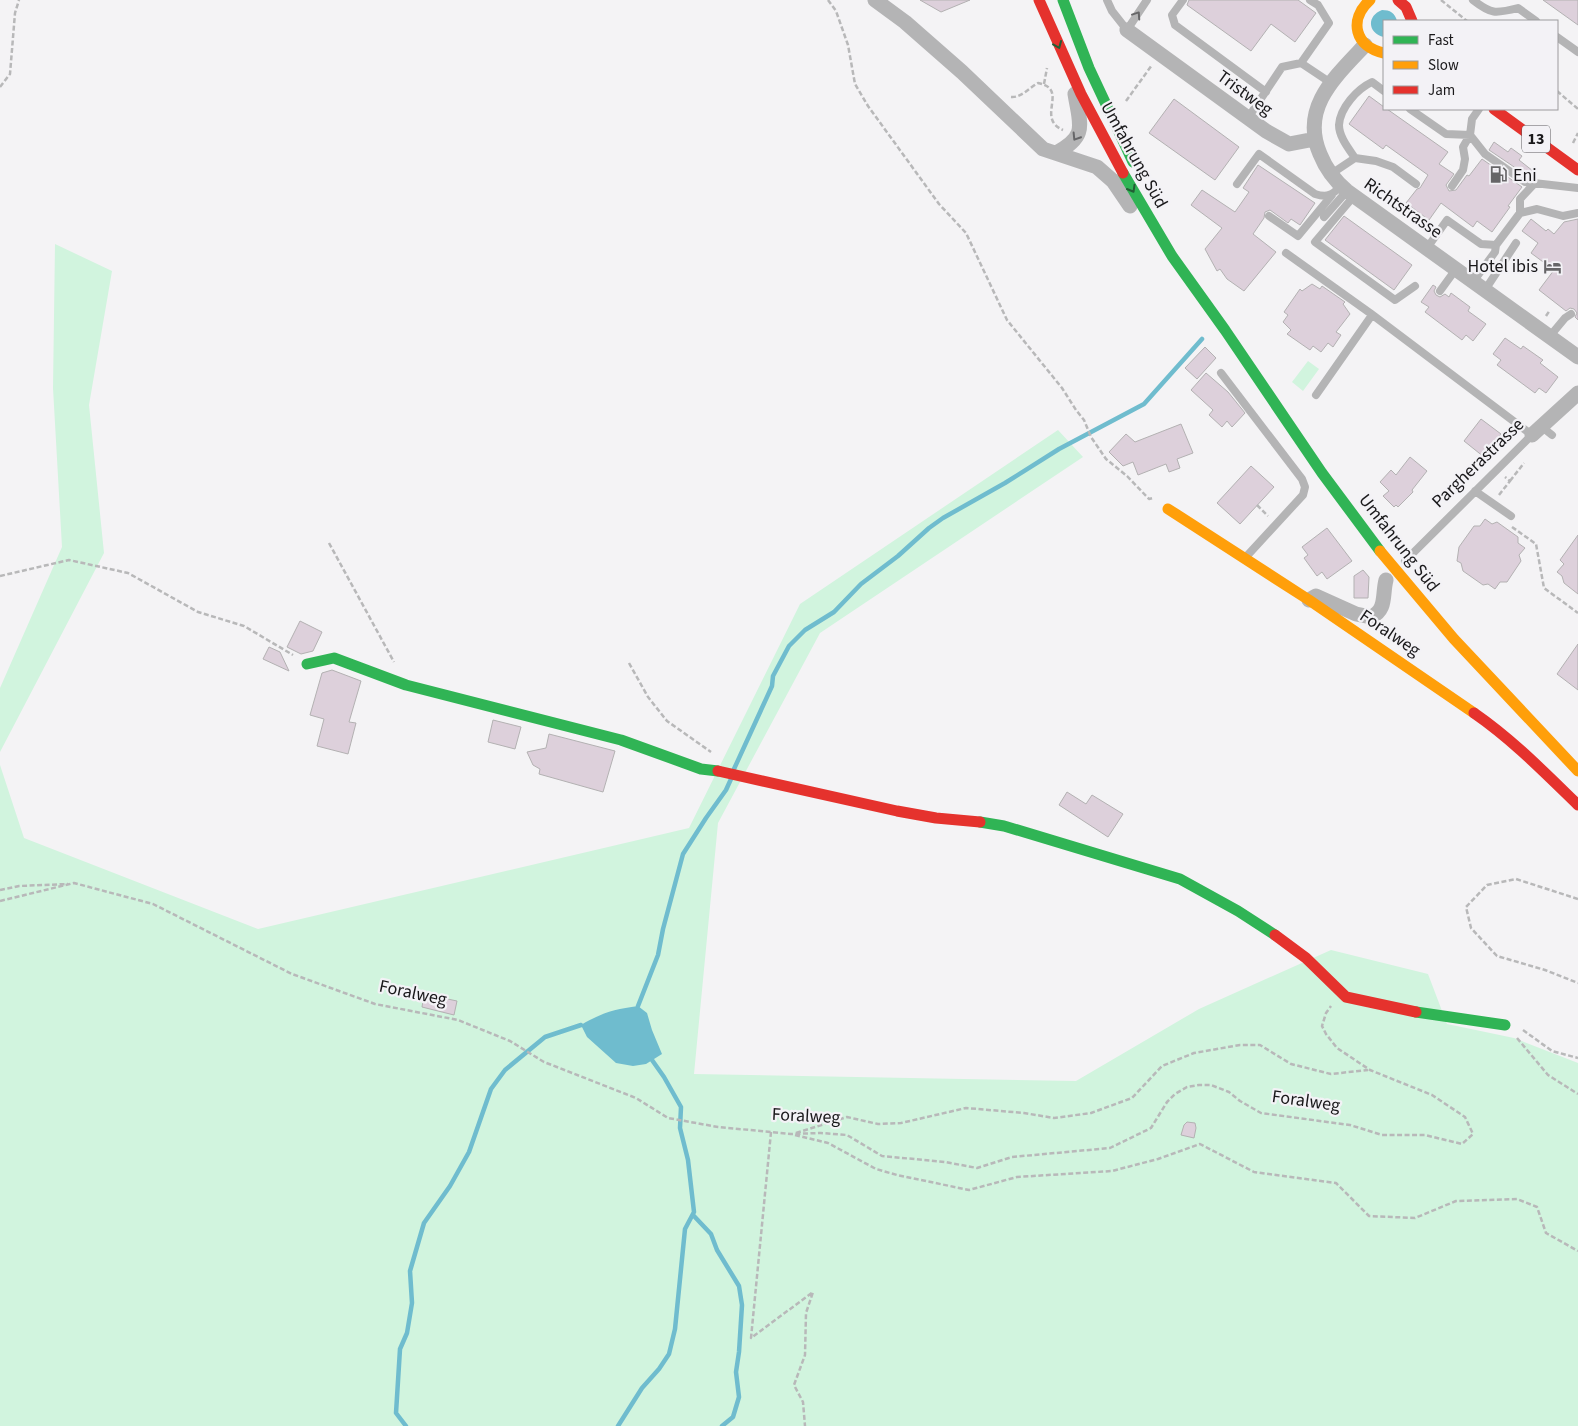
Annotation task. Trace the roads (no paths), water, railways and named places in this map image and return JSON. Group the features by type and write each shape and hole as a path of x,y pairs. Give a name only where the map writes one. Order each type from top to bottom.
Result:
{"street":[{"path":"875,0 905,22 962,72 1043,149 1098,167 1113,181 1145,230 1166,247"},
{"name":"Umfahrung Süd","path":"1039,0 1073,79 1166,247 1216,317 1295,435 1383,554 1492,682 1578,771"},
{"name":"Umfahrung Süd","path":"1063,0 1089,68 1136,169"},
{"path":"1370,0 1358,6 1357,31 1364,45 1372,50 1383,52"},
{"name":"Tristweg","path":"1127,30 1266,131 1288,144 1315,139"},
{"name":"Richtstrasse","path":"1364,45 1331,83 1323,94 1316,110 1313,125 1315,139 1325,165 1331,174 1344,192 1427,248 1578,357"},
{"path":"1056,153 1070,146 1077,138 1081,129 1073,79"},
{"name":"13","path":"1501,111 1578,170"},
{"name":"Umfahrung Süd","path":"1160,212 1216,317"},
{"name":"Pargherastrasse","path":"1542,432 1578,393"},
{"name":"Foralweg","path":"1168,509 1309,600 1494,726 1578,805"},
{"path":"1309,600 1316,596 1356,614 1371,617 1381,610 1383,606 1386,580"},
{"path":"307,664 315,664 329,658 334,658 406,685 621,740 701,769 726,772 897,811 936,818 975,821 1004,826 1180,879 1238,911 1275,935 1306,958 1346,997 1420,1013 1505,1025"}],"lane":[{"path":"1107,0 1112,11 1127,30 1147,0"},
{"path":"1183,0 1172,15 1175,25 1266,92"},
{"path":"1248,118 1282,67 1301,63 1329,23 1318,5 1310,0"},
{"path":"1473,0 1486,11 1501,13 1518,8 1535,20"},
{"path":"1558,38 1578,52"},
{"path":"1301,63 1331,83"},
{"path":"1355,158 1343,139 1339,126 1344,110 1363,86 1372,82 1383,89"},
{"path":"1411,110 1446,134 1470,134"},
{"path":"1452,186 1463,170 1465,159 1463,147 1470,134 1472,119 1478,110"},
{"path":"1470,134 1485,154 1525,182 1578,188"},
{"path":"1237,184 1260,154 1316,194 1324,197 1344,192"},
{"path":"1331,174 1355,158 1376,161 1393,167 1416,184"},
{"path":"1479,286 1496,245 1520,213 1520,199 1534,184"},
{"path":"1269,216 1298,236 1344,192"},
{"path":"1324,218 1344,192"},
{"path":"1344,192 1316,242 1395,300 1415,286"},
{"path":"1520,213 1537,209 1563,216 1578,213"},
{"path":"1427,248 1447,220 1481,244 1496,245"},
{"path":"1479,286 1516,244"},
{"path":"1286,253 1372,315 1542,432"},
{"path":"1440,291 1456,269"},
{"path":"1550,336 1565,318 1571,314"},
{"path":"1316,395 1372,315"},
{"path":"1221,373 1302,479 1305,487 1303,495 1245,558"},
{"name":"Pargherastrasse","path":"1405,561 1475,491 1542,432"},
{"path":"1475,491 1509,520"}],"water":[{"path":"1382,10 1392,12 1397,20 1383,20 1383,37 1372,29 1371,20"},
{"path":"638,1006 647,1013 662,1054 646,1064 633,1066 616,1063 587,1037 581,1025 608,1012"}],"waterway":[{"path":"734,769 772,686 773,676 789,646 805,630 834,612 861,584 943,518 1005,483 1059,449 1144,404 1202,339"},
{"path":"638,1006 658,955 683,854 726,790 731,779"},
{"path":"406,1426 396,1413 400,1349 407,1333 412,1303 410,1271 424,1223 450,1186 469,1152 491,1089 505,1070 545,1037 581,1025"},
{"path":"618,1426 642,1388 669,1354 675,1329 685,1229 694,1212 688,1160 680,1128 681,1107 652,1060"},
{"path":"693,1215 711,1234 717,1250 739,1286 742,1305 736,1372 739,1397 733,1417 722,1426"}],"place":[{"name":"Eni","path":"1499,175"},
{"name":"Hotel ibis","path":"1552,266"}]}
